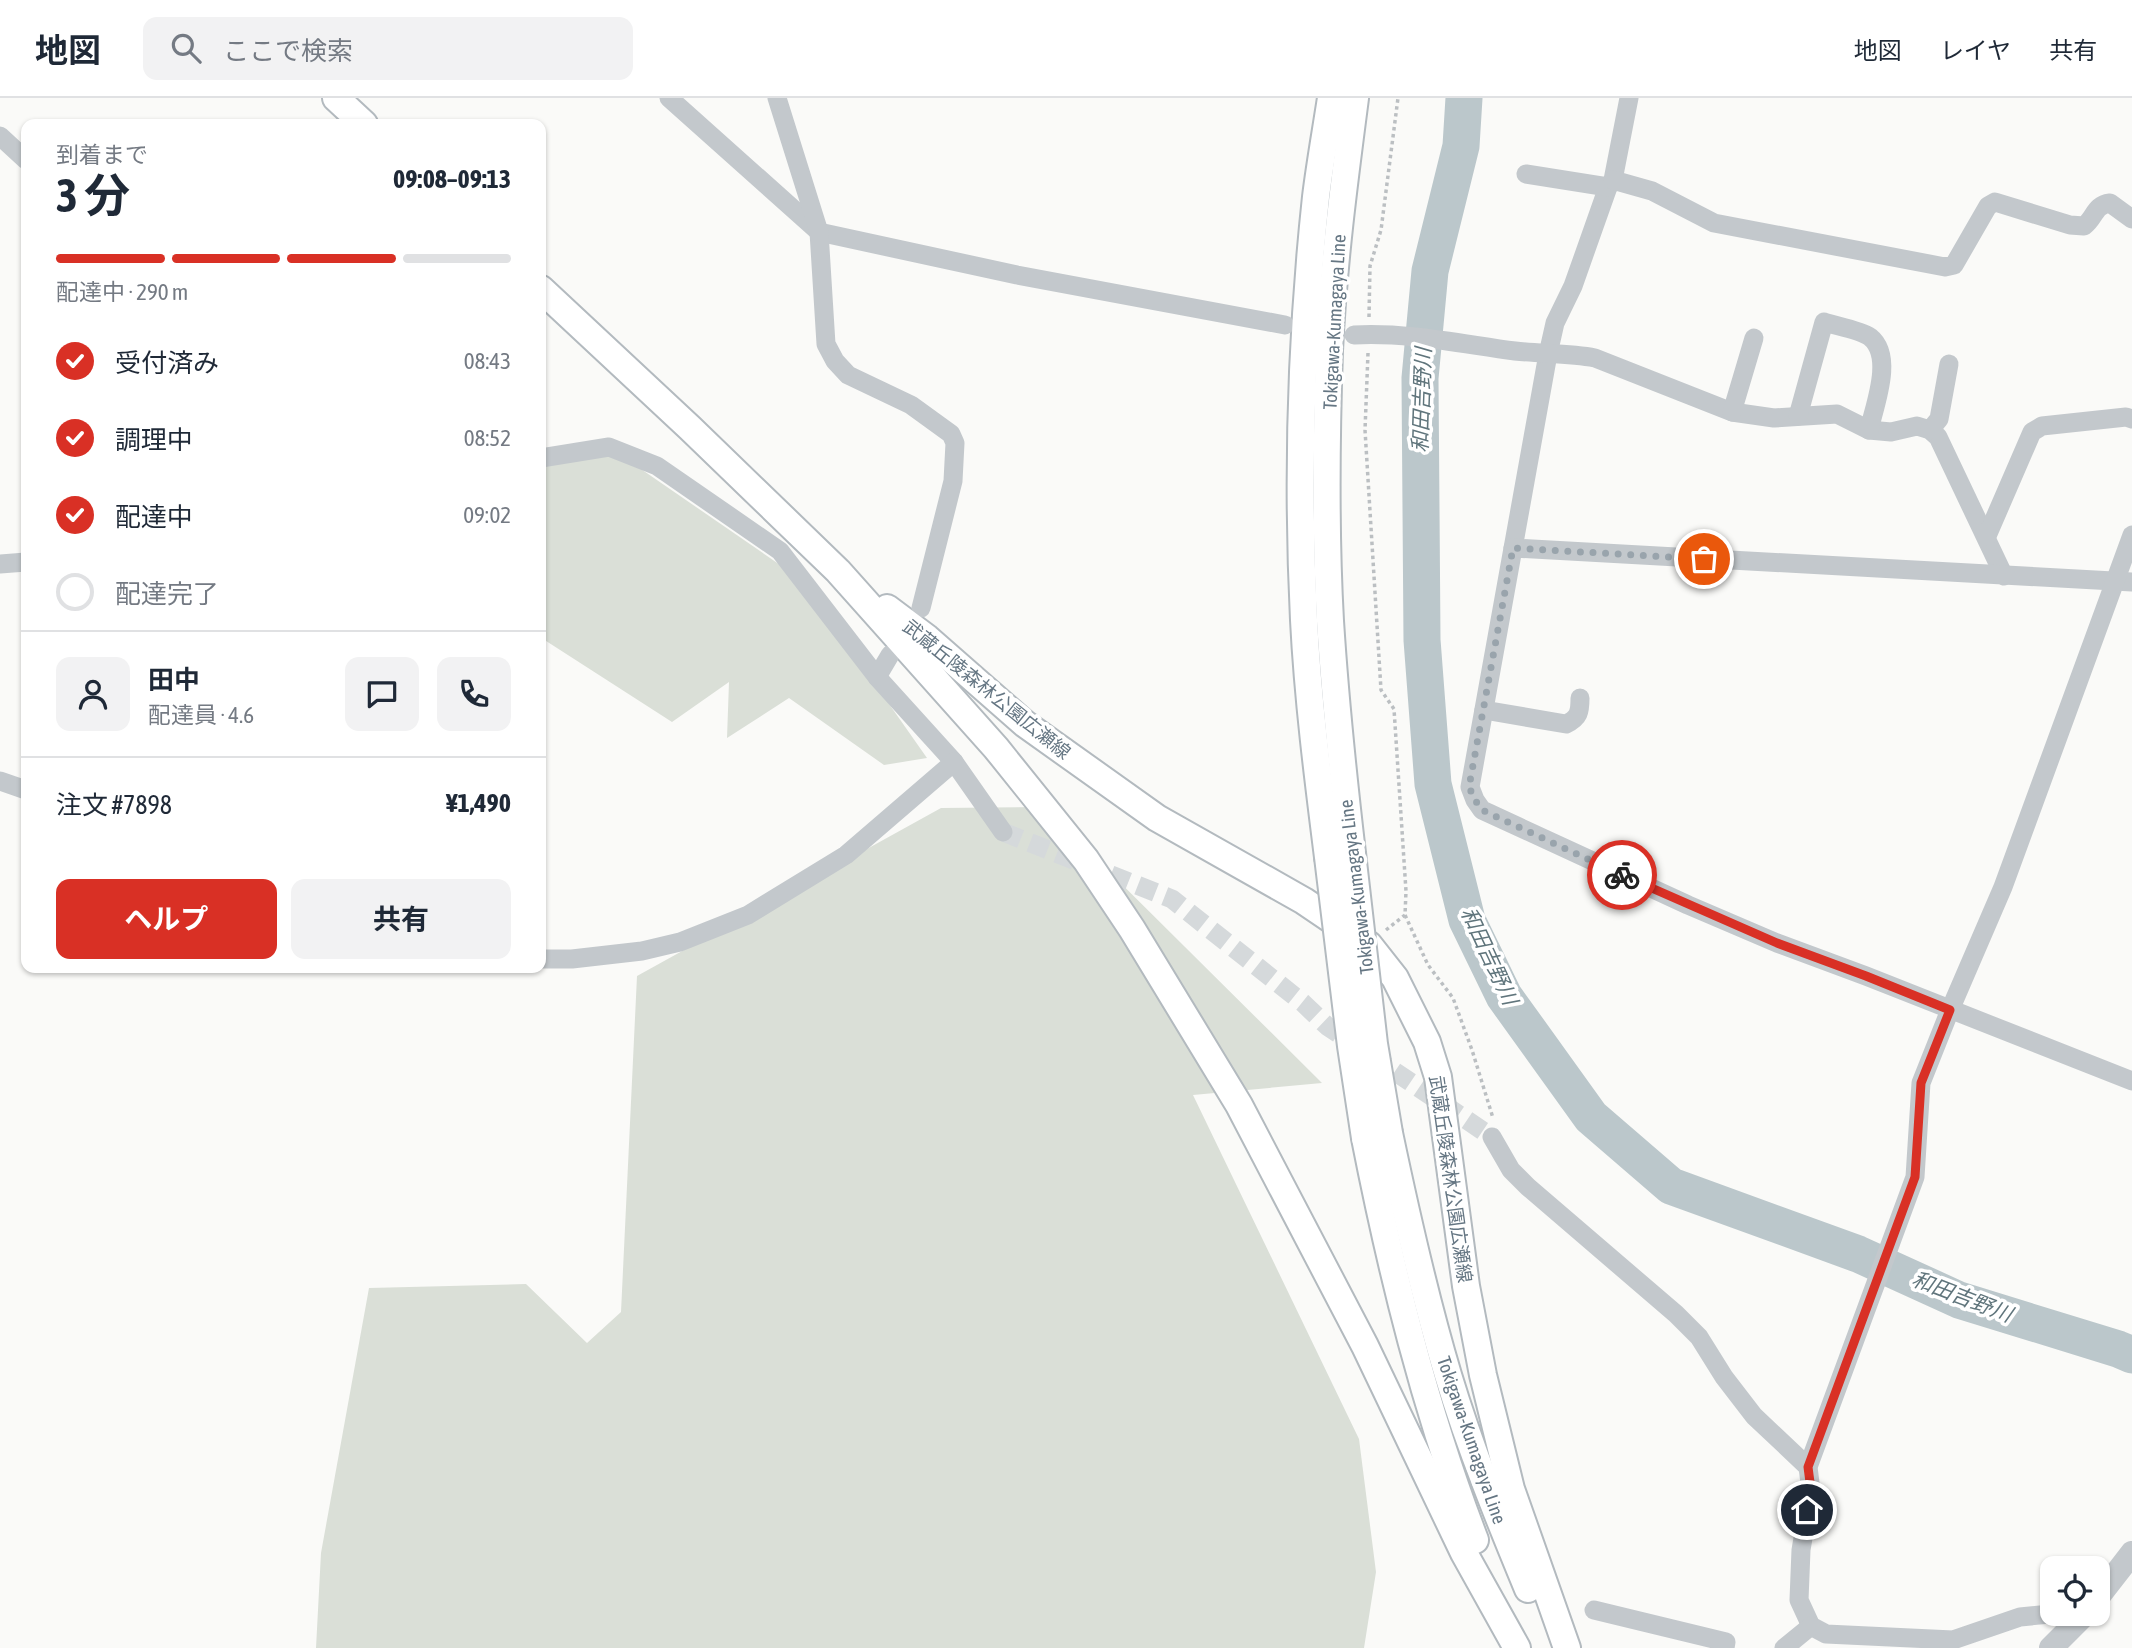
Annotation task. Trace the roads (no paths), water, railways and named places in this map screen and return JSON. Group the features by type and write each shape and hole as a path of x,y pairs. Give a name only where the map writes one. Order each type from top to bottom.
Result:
{"main road":[{"path":"336,98 358,119"},
{"name":"Tokigawa-Kumagaya Line","path":"1331,98 1316,197 1304,345 1301,428 1304,621 1317,763 1340,855 1374,1044 1380,1214 1438,1434 1461,1504 1518,1648"},
{"name":"Tokigawa-Kumagaya Line","path":"1340,855 1341,763 1327,521 1329,348 1342,200 1355,98"},
{"name":"武蔵丘陵森林公園広瀬線","path":"546,294 838,571 996,748 1086,860 1132,929 1239,1105 1365,1346 1464,1553 1518,1648"},
{"name":"武蔵丘陵森林公園広瀬線","path":"838,571 927,638 1025,724 1157,818 1304,901 1369,945 1395,978 1427,1042 1438,1077 1466,1286 1483,1375 1511,1489 1567,1648"},
{"name":"Tokigawa-Kumagaya Line","path":"1377,1135 1405,1209 1452,1388 1502,1525 1557,1648"}],"street":[{"path":"669,98 819,232 1017,275 1285,325"},
{"path":"777,98 819,232 826,344 835,361 848,374 911,405 951,434 955,443 953,481 921,608"},
{"path":"1629,98 1611,183 1573,286 1555,323 1548,354 1469,787 1475,800 1482,810 1663,894 1777,943 2132,1081"},
{"path":"0,136 21,155"},
{"path":"1526,174 1611,183 1652,191 1714,223 1945,267 1954,265 1961,257 1989,206 1995,202 2070,225 2084,226 2090,222 2097,208 2110,203 2132,219"},
{"path":"1798,415 1824,322 1868,336 1880,347 1883,366 1869,430"},
{"path":"1369,334 1595,358 1732,412 1774,418 1837,414 1869,430 1891,432 1917,426 1930,430 1938,437 2004,576"},
{"path":"1732,412 1754,338"},
{"path":"1930,430 1940,419 1949,365"},
{"path":"1987,536 2032,432 2042,426 2126,417 2132,419"},
{"path":"546,456 609,447 657,466 780,551 877,677 954,762 1003,832"},
{"path":"2040,1615 2020,1617 1953,1640 1826,1634 1811,1626 1799,1600 1801,1550 1811,1490 1808,1467 1915,1177 1921,1083 2003,887 2123,582 2132,535"},
{"path":"1513,548 2123,582"},
{"path":"0,564 21,562"},
{"path":"877,677 890,654"},
{"path":"1484,710 1566,724 1574,721 1580,713 1580,698"},
{"path":"546,959 572,959 642,951 680,942 748,915 846,855 954,762"},
{"path":"0,781 21,788"},
{"path":"1492,1137 1511,1170 1528,1187 1676,1314 1699,1337 1724,1377 1754,1416 1808,1467"},
{"path":"2110,1581 2132,1553"},
{"path":"1594,1610 1726,1642 1725,1648"},
{"path":"1784,1648 1811,1626"},
{"path":"2051,1648 2073,1626"}],"waterway":[{"name":"和田吉野川","path":"1464,98 1461,146 1430,271 1420,378 1422,640 1433,784 1467,920 1504,996 1591,1117 1671,1186 1858,1254 1959,1300 2132,1355"}],"tunnel":[{"path":"1003,832 1172,899 1303,1003 1327,1026 1492,1137"}]}
